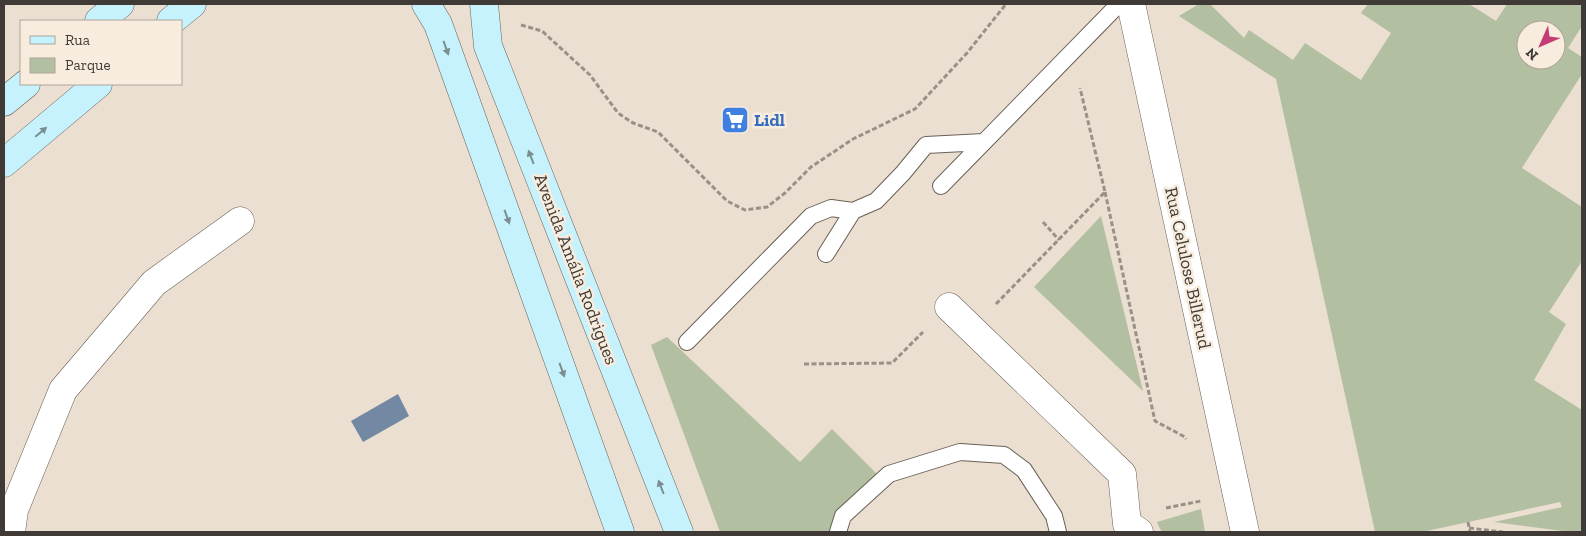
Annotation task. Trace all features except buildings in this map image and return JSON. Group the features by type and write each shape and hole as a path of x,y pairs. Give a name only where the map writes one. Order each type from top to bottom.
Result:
{"main road":[{"path":"100,20 120,4"},
{"path":"173,20 192,4"},
{"path":"426,4 438,24 620,532"},
{"name":"Avenida Amália Rodrigues","path":"484,8 488,46 679,532"},
{"path":"4,102 25,85"},
{"path":"4,163 97,85"}],"street":[{"name":"Rua Celulose Billerud","path":"1131,4 1245,532"},
{"path":"11,532 14,510 62,390 154,283 240,221"},
{"path":"949,307 1122,474 1128,529"}],"lane":[{"path":"941,186 1119,4"},
{"path":"687,342 811,216 831,208 853,211 876,201 926,145 984,142"},
{"path":"826,254 853,211"},
{"path":"838,532 843,516 889,474 960,452 1004,455 1024,470 1054,516 1058,532"}],"path":[{"path":"484,8 542,31 590,75 618,113 633,123 658,132 727,201 745,210 767,207 785,193 811,167 853,139 915,109 967,52 1006,4"},
{"path":"1071,53 1105,192 1154,421 1186,437 1188,446"},
{"path":"1018,282 1105,192"},
{"path":"1043,222 1059,240"},
{"path":"804,364 892,363 912,344"},
{"path":"1165,508 1204,500"},
{"path":"1468,522 1470,530 1503,532"}],"green space":[{"path":"1199,4 1210,4 1244,38 1249,30 1293,60 1305,43 1361,80 1391,33 1361,13 1368,4 1469,4 1496,21 1507,4 1582,4 1582,26 1568,48 1582,57 1582,74 1522,168 1582,207 1582,261 1549,312 1566,324 1534,380 1582,410 1582,532 1494,522 1562,507 1560,502 1422,532 1375,532 1276,79 1179,16"},
{"path":"1101,216 1143,391 1034,287"},
{"path":"667,337 800,462 832,429 879,476 833,532 720,532 651,345"},
{"path":"1201,509 1205,532 1163,532 1157,522"}],"water":[{"path":"398,394 409,416 363,442 351,421"}],"place":[{"name":"Lidl","path":"735,120"}]}
